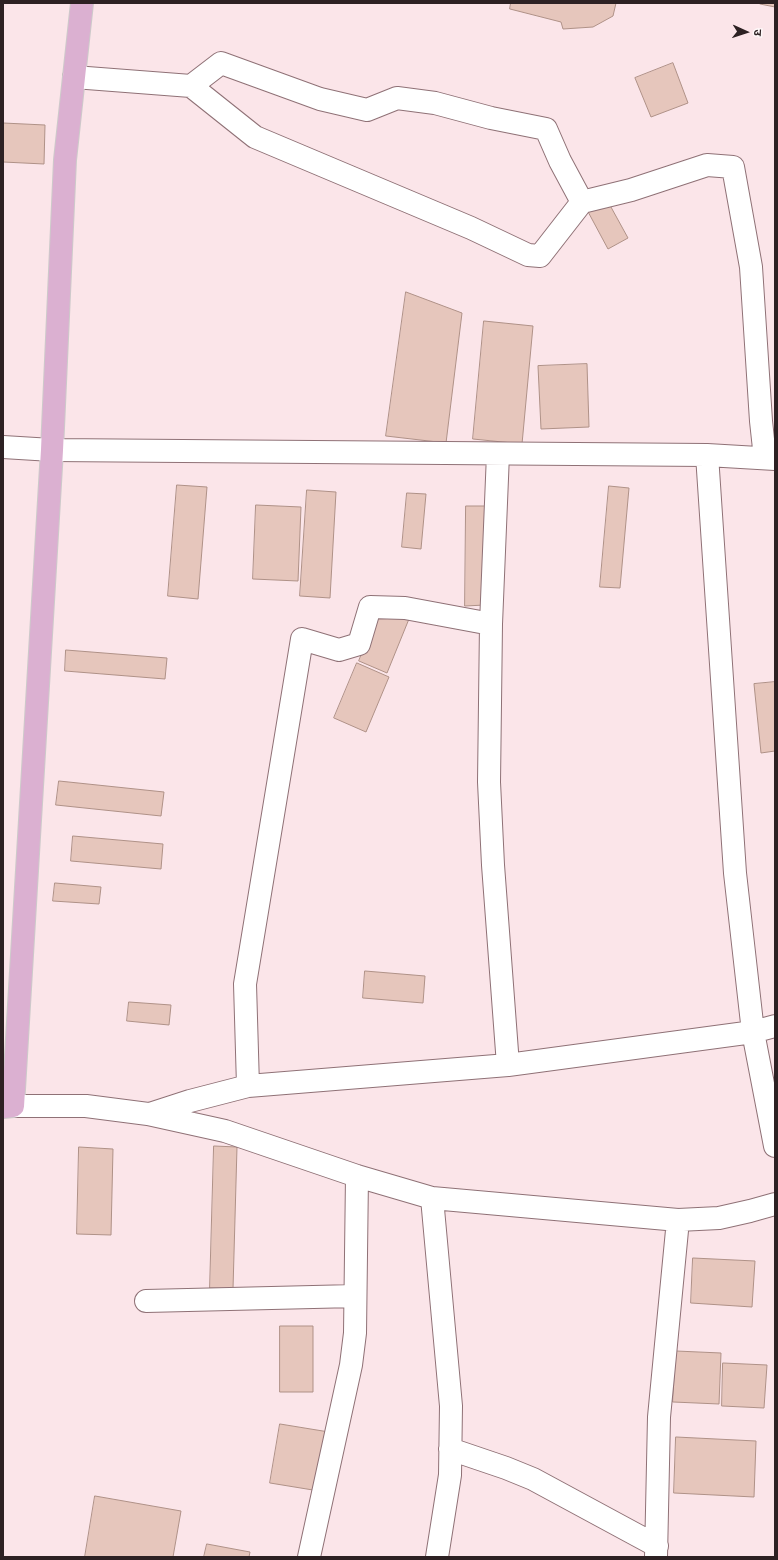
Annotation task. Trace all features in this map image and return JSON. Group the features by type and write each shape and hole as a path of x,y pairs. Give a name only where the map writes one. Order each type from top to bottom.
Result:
{"main road":[{"path":"8,1106 52,450 65,160 82,3"}],"street":[{"path":"191,86 221,63 320,99 367,110 397,98 435,103 491,118 546,129 560,161 582,202"},
{"path":"3,447 52,450 708,455 770,458 761,421 751,267 733,167 706,165 631,190 582,202 540,256 528,255 471,228 255,137 191,86 74,77"},
{"path":"498,454 491,624 489,782 508,1065"},
{"path":"708,455 735,873 753,1032 775,1146"},
{"path":"248,1086 245,984 302,639 339,650 359,644 370,608 405,608 491,624"},
{"path":"148,1114 248,1086 508,1065 753,1032 775,1026"},
{"path":"8,1106 86,1106 148,1114 225,1131 357,1176 432,1198 678,1220 719,1218 775,1204"},
{"path":"309,1557 351,1365 355,1333 357,1176"},
{"path":"432,1198 450,1406 450,1475 437,1557"},
{"path":"450,1449 533,1479 656,1552 659,1417 678,1220"},
{"path":"146,1302 355,1296"}],"building":[{"path":"511,3 616,3 613,16 593,27 563,29 561,22 510,9"},
{"path":"775,3 775,7 760,4"},
{"path":"673,63 688,103 651,117 635,78"},
{"path":"3,123 45,125 44,164 3,162"},
{"path":"606,198 628,238 608,249 586,208"},
{"path":"406,292 462,313 446,443 386,436"},
{"path":"484,321 533,326 522,444 473,439"},
{"path":"587,364 589,427 541,429 538,366"},
{"path":"177,485 207,487 198,599 168,596"},
{"path":"609,486 629,488 620,588 600,587"},
{"path":"307,490 336,492 330,598 300,596"},
{"path":"407,493 426,494 421,549 402,547"},
{"path":"256,505 301,507 298,581 253,579"},
{"path":"466,506 485,506 485,605 465,606"},
{"path":"383,602 411,614 387,673 359,661"},
{"path":"66,650 167,658 165,679 65,671"},
{"path":"357,663 389,677 366,732 334,718"},
{"path":"775,682 775,751 761,753 754,684"},
{"path":"59,781 164,792 161,816 56,805"},
{"path":"73,836 163,844 161,869 71,861"},
{"path":"55,883 101,887 99,904 53,901"},
{"path":"365,971 425,976 423,1003 363,998"},
{"path":"129,1002 171,1005 169,1025 127,1021"},
{"path":"214,1146 237,1147 233,1289 210,1288"},
{"path":"79,1147 113,1149 111,1235 77,1234"},
{"path":"693,1258 755,1261 752,1307 691,1303"},
{"path":"280,1326 313,1326 313,1392 280,1392"},
{"path":"676,1351 721,1353 719,1404 673,1402"},
{"path":"723,1363 767,1365 764,1408 722,1406"},
{"path":"280,1424 329,1432 319,1491 270,1483"},
{"path":"676,1437 756,1441 754,1497 674,1493"},
{"path":"95,1496 181,1511 173,1557 85,1557"},
{"path":"207,1544 250,1552 249,1557 204,1557"}]}
